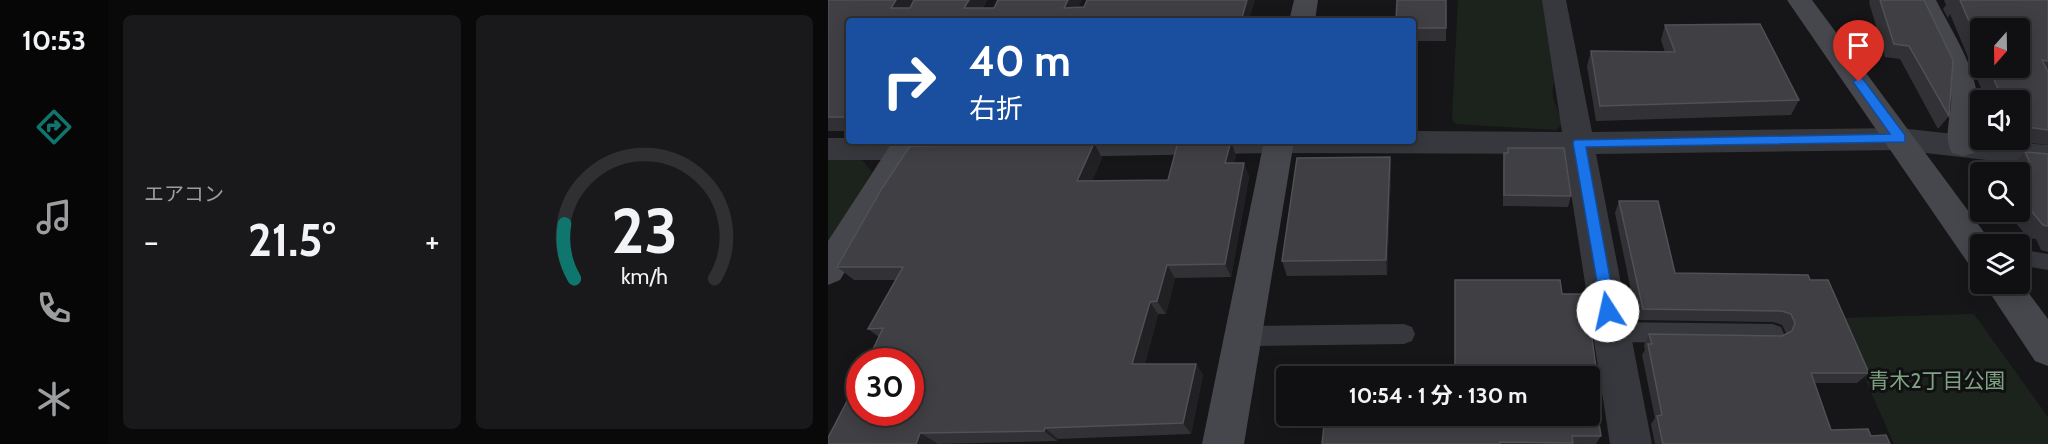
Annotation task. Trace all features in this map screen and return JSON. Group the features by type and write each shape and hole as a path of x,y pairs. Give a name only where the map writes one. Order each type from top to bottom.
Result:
{"street":[{"path":"1303,18 1306,0"},
{"path":"1554,0 1631,444"},
{"path":"1799,0 1970,238"},
{"path":"1924,0 1958,70 1965,95 1963,145"},
{"path":"1416,142 1579,143 1900,138 2048,156"},
{"path":"1021,147 1150,144"},
{"path":"1223,444 1278,144"},
{"path":"828,149 906,145 962,148"},
{"path":"828,270 906,145"},
{"path":"2009,294 2048,350"}],"lane":[{"path":"2030,259 2048,262"},
{"path":"1612,332 1773,334"},
{"path":"1243,336 1404,334"}],"green space":[{"path":"1458,0 1547,0 1556,78 1553,95 1562,124 1556,130 1456,124 1452,120"},
{"path":"828,159 861,159 872,172 828,242"},
{"name":"青木2丁目公園","path":"1974,314 2048,417 2048,444 1894,444 1838,318"}],"building":[{"path":"828,0 896,0 891,8 910,8 914,0 969,0 964,8 994,8 998,0 1068,0 1064,8 1084,7 1087,0 1247,0 1242,18 846,18 846,114 844,117 828,117"},
{"path":"1397,0 1446,0 1446,28 1416,28 1416,18 1396,18"},
{"path":"1880,0 1924,0 1953,60 1949,116 1909,46 1894,44"},
{"path":"1960,0 2048,0 2048,61 2042,60 2048,72 2048,130 2030,128 2030,90 1999,90 1993,78 2030,78 2030,18 1970,18 1970,24"},
{"path":"1760,24 1799,100 1600,106 1591,51 1675,52 1665,25"},
{"path":"1094,144 1077,181 1168,180 1177,144 1230,144 1225,163 1244,163 1225,264 1167,265 1157,301 1150,302 1132,364 1196,364 1183,423 1045,428 1044,431 920,433 916,444 828,444 828,438 846,403 846,426 924,426 924,348 874,348 883,328 868,329 903,267 837,267 881,190 910,146"},
{"path":"1508,148 1564,148 1571,196 1504,195 1504,153 1508,153"},
{"path":"2025,152 2048,154 2048,226 2043,225 2030,209 2030,162"},
{"path":"1390,157 1386,260 1282,261 1297,158"},
{"path":"1619,201 1658,201 1675,273 1808,275 1810,280 1828,280 1869,373 1811,373 1831,430 1868,429 1871,436 1886,435 1890,444 1663,444 1657,416 1662,415 1648,344 1652,344 1649,334 1782,336 1792,331 1795,323 1791,314 1782,311 1643,309"},
{"path":"1455,280 1560,280 1562,294 1586,294 1596,366 1455,366"},
{"path":"1324,426 1599,426 1601,436 1572,436 1573,443 1322,444"}],"route":[{"path":"1608,311 1579,143 1900,138 1859,82"}]}
